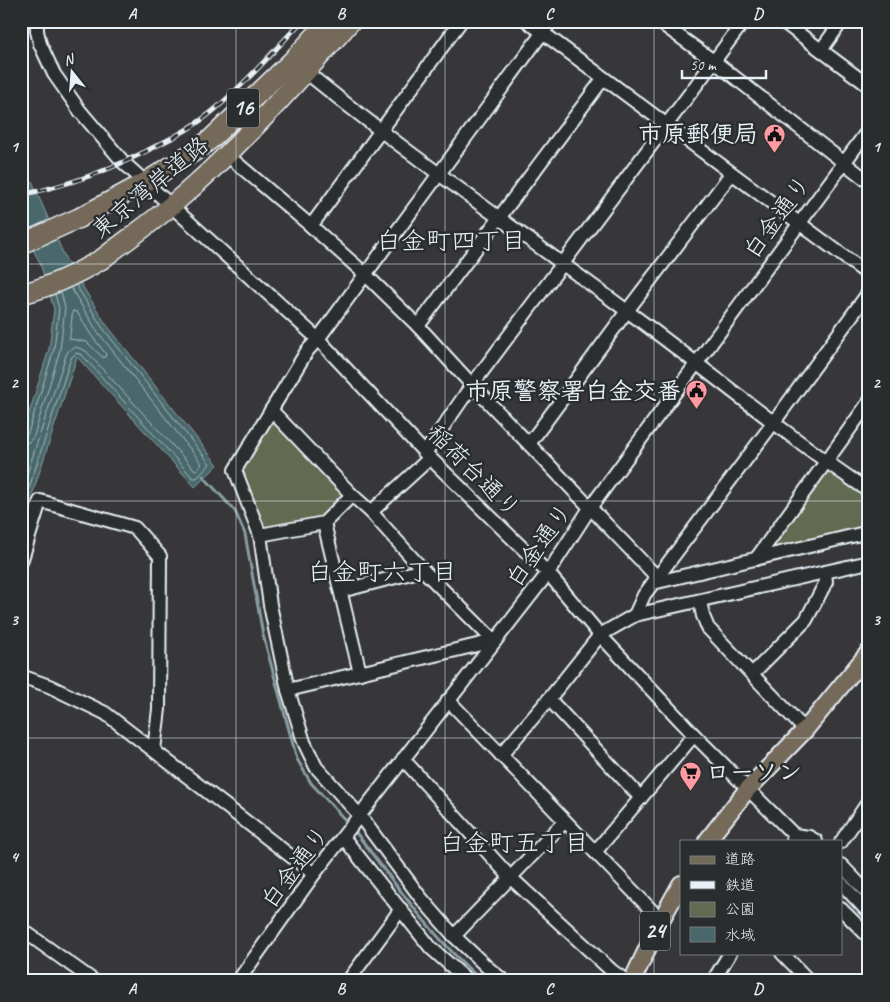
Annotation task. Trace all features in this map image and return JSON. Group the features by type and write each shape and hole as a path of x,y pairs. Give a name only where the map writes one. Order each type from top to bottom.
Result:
{"highway":[{"name":"東京湾岸道路","path":"26,293 61,280 102,259 171,206 227,155 299,67 329,21"},
{"name":"東京湾岸道路","path":"21,244 86,214 146,182 195,151 299,67 351,21"}],"main road":[{"path":"708,840 746,790 805,730 867,660"},
{"name":"24","path":"632,981 661,920 680,886"}],"street":[{"name":"稲荷台通り","path":"37,21 40,44 54,74 80,111 118,156 318,339 427,456 548,573 600,635 746,790 795,839"},
{"path":"311,226 461,21"},
{"path":"527,21 869,275"},
{"path":"504,981 454,936 421,898 360,816 316,767 304,742 288,690 270,606 260,535 235,470 307,351 318,339 551,21"},
{"path":"658,21 715,62 869,182"},
{"path":"371,512 427,456 472,385 744,21"},
{"path":"782,21 869,86"},
{"path":"821,50 842,21"},
{"path":"299,67 381,131 627,311 825,462 869,491"},
{"path":"418,326 603,79"},
{"name":"白金通り","path":"238,981 314,874 548,573 590,508 869,128"},
{"path":"227,155 365,274 418,326 590,508 655,580"},
{"path":"529,444 731,174"},
{"path":"635,615 644,595 869,292"},
{"path":"756,559 869,402"},
{"path":"271,410 352,495 371,512 423,570 494,641"},
{"path":"260,535 324,523 352,495"},
{"path":"21,562 40,501 135,528 160,556 159,709 154,750"},
{"path":"324,523 360,673"},
{"path":"655,580 756,559 869,532"},
{"path":"501,755 549,700 600,635 635,615 869,562"},
{"path":"341,591 423,570"},
{"path":"752,674 806,620 826,582 825,572"},
{"path":"700,601 708,628 805,730"},
{"path":"288,690 494,641"},
{"path":"21,676 56,689 105,714 314,874"},
{"path":"448,700 661,920"},
{"path":"549,700 641,798"},
{"path":"596,852 694,735"},
{"path":"403,758 510,877 612,971 626,981"},
{"path":"842,841 869,801"},
{"path":"454,936 565,821"},
{"path":"343,837 431,948 468,981"},
{"path":"795,839 809,837 814,840"},
{"path":"842,866 869,894"},
{"path":"842,884 869,913"},
{"path":"348,981 400,909"},
{"path":"842,909 869,937"},
{"path":"21,929 94,981"},
{"path":"713,981 729,954"},
{"path":"783,954 802,978"},
{"path":"447,981 455,970"}],"green space":[{"path":"271,410 352,495 324,523 260,535 235,470"},
{"path":"825,462 869,493 869,532 756,559"}],"water":[{"path":"32,181 66,260 106,324 218,465 195,487 77,357 21,529 21,439 49,349 54,309 40,263 21,226 21,183"}],"waterway":[{"path":"203,476 235,511 245,534 263,635 297,759 311,783 348,823"},
{"path":"354,830 430,928 482,981"}],"railway":[{"path":"21,195 75,181 108,169 186,130 213,111 236,90 302,21"}],"place":[{"name":"市原郵便局","path":"774,153"},
{"name":"市原警察署白金交番","path":"697,410"},
{"name":"ローソン","path":"690,791"}],"district":[{"name":"白金町四丁目","path":"451,241"},
{"name":"白金町六丁目","path":"382,572"},
{"name":"白金町五丁目","path":"514,843"}]}
